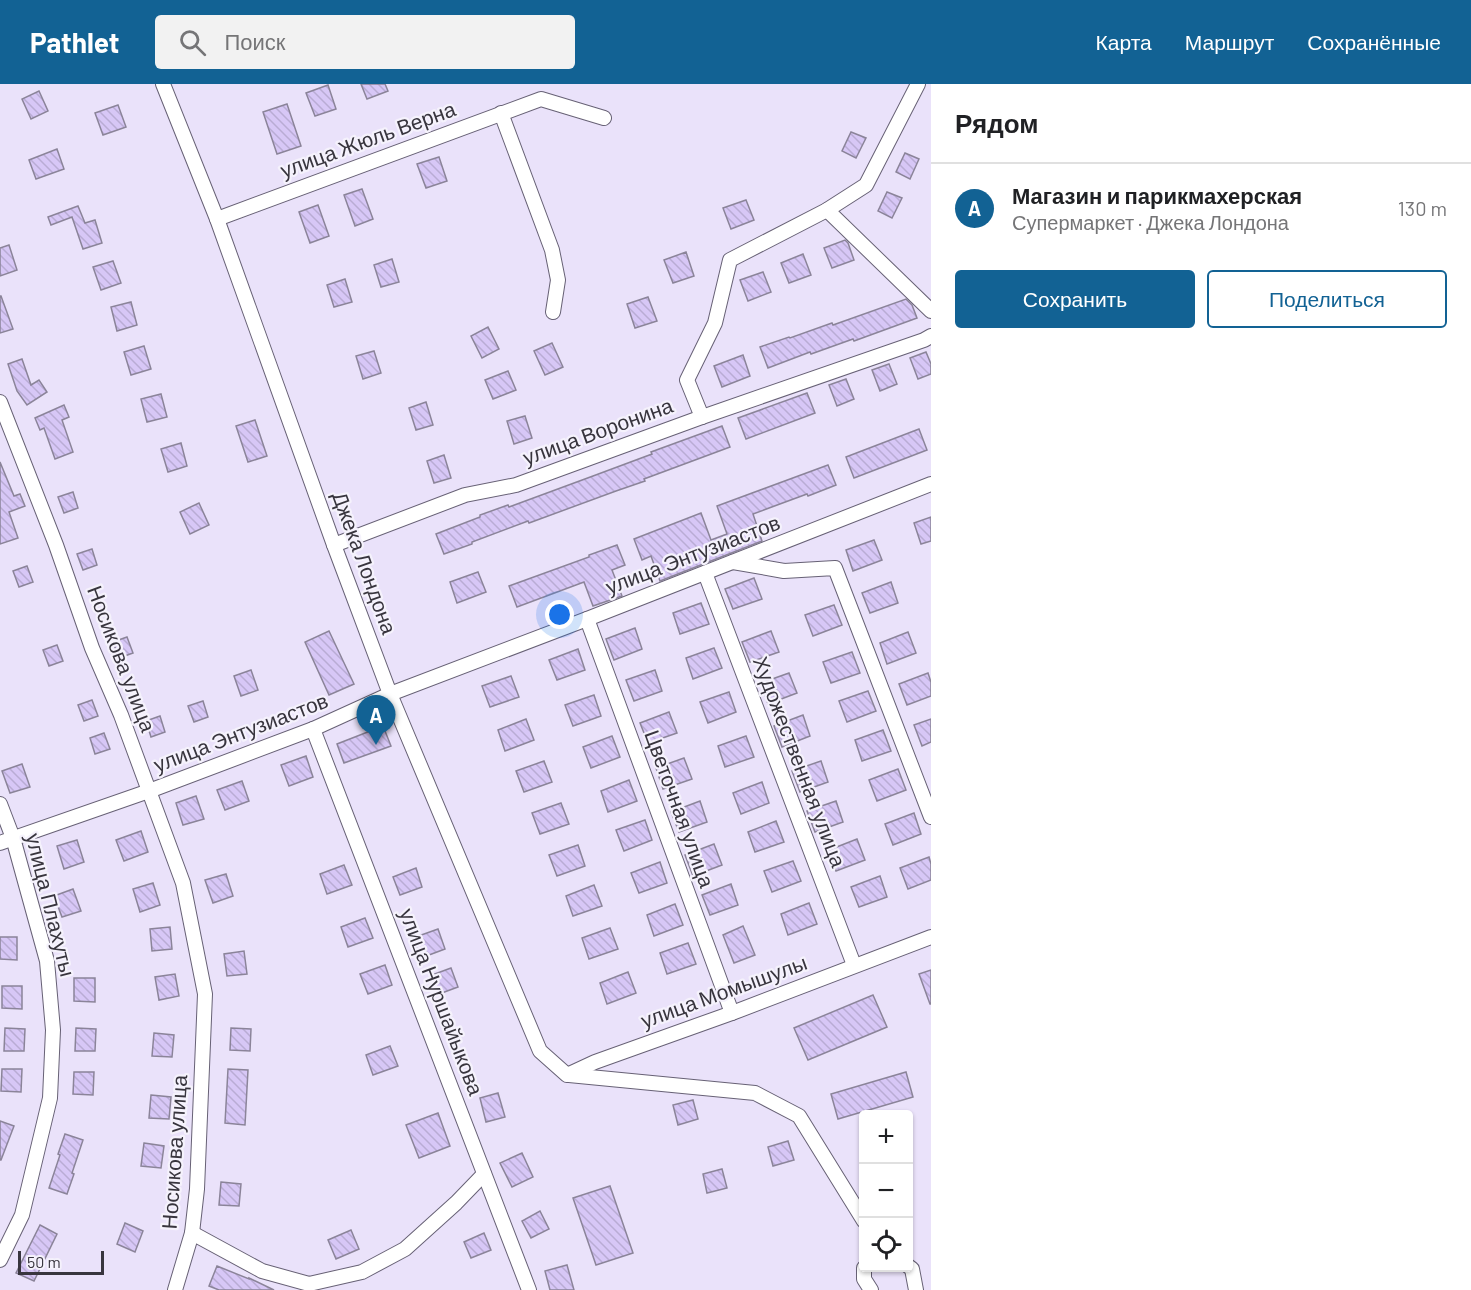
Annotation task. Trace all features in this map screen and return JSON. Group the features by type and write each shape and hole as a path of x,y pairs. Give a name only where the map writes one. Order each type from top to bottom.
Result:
{"street":[{"name":"Джека Лондона","path":"163,84 217,219 390,694 540,1051 567,1075"},
{"name":"улица Воронина","path":"334,545 465,495 516,485 702,417 687,380 716,323 730,260 827,210 866,185 918,84"},
{"name":"улица Жюль Верна","path":"217,219 542,99 604,118"},
{"path":"501,113 552,250 558,280 553,312"},
{"path":"827,210 931,311"},
{"path":"702,417 931,336"},
{"name":"Носикова улица","path":"0,402 183,882 205,994 197,1189 192,1233 175,1290"},
{"name":"улица Энтузиастов","path":"7,841 313,729 390,694 931,484"},
{"path":"733,562 784,571 835,568 931,817"},
{"name":"Художественная улица","path":"705,573 854,966"},
{"name":"Цветочная улица","path":"587,619 732,1013"},
{"name":"улица Нуршайыкова","path":"313,729 529,1290"},
{"name":"улица Плахуты","path":"0,804 7,841 47,961 53,1030 50,1098 22,1215 0,1260"},
{"name":"улица Момышулы","path":"567,1075 594,1062 732,1013 931,937"},
{"path":"567,1075 755,1093 799,1116 862,1218"},
{"path":"192,1233 262,1271 309,1284 362,1272 405,1249 484,1174"},
{"path":"864,1272 864,1279 871,1290"},
{"path":"912,1272 915,1290"}],"building":[{"path":"361,84 385,84 388,91 367,99"},
{"path":"328,85 336,109 315,116 306,93"},
{"path":"39,91 48,111 31,119 22,99"},
{"path":"287,104 301,146 277,154 263,112"},
{"path":"118,105 126,127 103,135 95,113"},
{"path":"851,132 866,138 856,158 842,151"},
{"path":"57,149 64,169 36,179 29,160"},
{"path":"905,153 919,159 910,179 896,172"},
{"path":"439,157 447,181 426,188 417,164"},
{"path":"362,189 373,219 355,226 344,195"},
{"path":"887,192 902,198 892,218 878,211"},
{"path":"746,200 754,220 731,229 723,208"},
{"path":"318,205 329,236 310,243 299,212"},
{"path":"78,206 85,223 95,220 102,243 83,249 72,217 51,225 48,217"},
{"path":"845,240 854,260 832,268 824,248"},
{"path":"9,245 17,270 0,276 0,248"},
{"path":"686,252 694,276 673,283 664,260"},
{"path":"803,254 811,275 789,283 781,263"},
{"path":"392,259 399,282 381,287 374,265"},
{"path":"113,261 121,283 101,290 93,267"},
{"path":"763,272 771,292 748,301 740,280"},
{"path":"345,279 352,302 334,307 327,285"},
{"path":"0,296 13,329 0,333"},
{"path":"648,297 657,321 635,328 627,304"},
{"path":"906,299 912,305 917,318 854,341 853,339 811,354 810,352 768,368 760,347 832,323 833,325"},
{"path":"131,302 137,325 117,331 111,307"},
{"path":"488,327 499,349 482,358 471,336"},
{"path":"552,343 563,367 545,375 534,351"},
{"path":"144,346 151,369 131,375 124,352"},
{"path":"374,351 381,373 363,379 356,356"},
{"path":"926,352 931,364 931,374 918,379 910,358"},
{"path":"743,355 750,376 722,387 714,366"},
{"path":"22,359 31,385 39,380 47,392 27,405 17,391 8,364"},
{"path":"889,364 897,384 880,391 872,370"},
{"path":"508,371 516,390 493,399 485,380"},
{"path":"846,379 854,399 837,406 829,385"},
{"path":"807,393 815,413 746,439 738,418"},
{"path":"161,394 167,417 147,422 141,399"},
{"path":"426,402 433,425 416,430 409,408"},
{"path":"64,405 69,417 62,420 73,452 55,459 44,428 40,430 35,418"},
{"path":"525,416 532,438 514,444 507,421"},
{"path":"255,420 267,456 248,462 236,426"},
{"path":"722,426 730,447 644,479 645,481 529,523 528,521 444,554 436,534 480,517 480,515 508,505 509,507"},
{"path":"919,429 927,450 854,478 846,457"},
{"path":"181,443 187,466 168,472 161,449"},
{"path":"444,455 451,478 434,483 427,461"},
{"path":"0,462 14,496 20,494 25,506 9,512 18,538 0,544"},
{"path":"828,465 836,485 753,514 762,541 660,581 651,556 642,560 634,539 701,513 711,540 727,534 717,506"},
{"path":"73,492 78,508 64,513 58,497"},
{"path":"199,503 209,525 190,534 180,512"},
{"path":"931,517 931,541 921,544 914,523"},
{"path":"874,540 882,560 853,571 846,550"},
{"path":"617,545 625,565 612,570 622,596 593,606 584,582 517,607 509,586"},
{"path":"92,549 97,565 83,570 77,554"},
{"path":"27,566 33,582 19,587 13,571"},
{"path":"478,572 486,592 457,603 450,582"},
{"path":"754,578 762,599 733,609 725,589"},
{"path":"891,582 898,603 870,613 862,593"},
{"path":"701,603 709,624 680,634 673,613"},
{"path":"834,605 842,625 813,636 805,615"},
{"path":"635,628 642,649 614,660 606,639"},
{"path":"329,631 354,684 329,695 305,642"},
{"path":"771,631 779,652 750,662 742,642"},
{"path":"908,632 916,653 887,664 880,643"},
{"path":"127,637 133,653 119,658 113,642"},
{"path":"57,645 63,661 49,666 43,650"},
{"path":"714,648 722,668 693,679 686,658"},
{"path":"578,649 585,670 557,680 549,660"},
{"path":"852,652 860,673 831,683 823,662"},
{"path":"251,670 258,690 241,696 234,676"},
{"path":"655,670 662,691 634,701 626,680"},
{"path":"789,673 797,693 768,704 761,683"},
{"path":"928,673 931,682 931,696 907,705 899,684"},
{"path":"511,676 519,697 490,707 482,686"},
{"path":"868,691 876,711 847,722 839,701"},
{"path":"729,692 736,712 708,723 700,702"},
{"path":"594,695 601,716 573,726 565,705"},
{"path":"92,700 98,716 84,721 78,705"},
{"path":"203,701 208,717 194,722 188,706"},
{"path":"669,712 677,733 648,743 640,723"},
{"path":"803,715 810,736 782,747 774,726"},
{"path":"160,716 165,732 151,737 146,721"},
{"path":"526,719 534,740 505,751 498,730"},
{"path":"931,719 931,742 922,746 914,725"},
{"path":"383,726 391,746 344,763 337,744"},
{"path":"883,730 891,751 862,761 855,740"},
{"path":"104,733 110,749 95,754 90,738"},
{"path":"612,736 620,757 591,768 583,747"},
{"path":"746,736 754,757 725,767 718,746"},
{"path":"306,756 313,777 289,786 281,765"},
{"path":"684,758 692,779 663,789 656,768"},
{"path":"544,761 552,782 524,792 516,771"},
{"path":"821,761 828,782 800,792 792,771"},
{"path":"22,764 30,787 10,793 2,771"},
{"path":"898,769 906,790 877,801 869,780"},
{"path":"629,780 637,801 608,812 601,791"},
{"path":"242,781 249,801 225,810 217,790"},
{"path":"762,782 769,803 741,814 733,793"},
{"path":"196,796 204,819 183,825 176,803"},
{"path":"700,801 707,822 679,832 671,812"},
{"path":"836,801 843,822 815,832 807,811"},
{"path":"561,803 569,824 540,834 532,813"},
{"path":"914,813 921,834 893,845 885,824"},
{"path":"645,820 652,840 624,851 616,830"},
{"path":"776,821 784,842 755,852 748,832"},
{"path":"141,831 148,852 124,861 116,840"},
{"path":"857,839 865,860 836,871 829,850"},
{"path":"77,840 84,862 64,869 57,846"},
{"path":"714,844 722,865 693,876 685,855"},
{"path":"578,845 585,866 557,876 549,855"},
{"path":"929,857 931,880 908,889 900,868"},
{"path":"793,861 801,881 772,892 764,871"},
{"path":"660,862 667,883 639,893 631,873"},
{"path":"344,865 352,885 327,894 320,874"},
{"path":"416,868 422,887 400,895 393,877"},
{"path":"226,874 233,896 213,903 205,880"},
{"path":"880,876 887,897 859,907 851,887"},
{"path":"153,883 160,905 140,912 133,889"},
{"path":"731,884 738,905 710,915 702,895"},
{"path":"594,885 602,906 573,916 566,896"},
{"path":"73,889 81,911 62,917 54,896"},
{"path":"809,903 817,924 788,935 781,914"},
{"path":"675,904 683,925 654,936 647,915"},
{"path":"365,918 373,938 348,947 341,927"},
{"path":"743,926 755,955 734,963 723,935"},
{"path":"170,927 172,949 152,951 150,929"},
{"path":"610,928 618,949 589,959 582,938"},
{"path":"438,929 445,949 421,958 413,938"},
{"path":"0,937 17,937 17,960 0,959"},
{"path":"688,943 696,964 667,974 660,953"},
{"path":"244,951 247,974 227,976 224,954"},
{"path":"385,965 392,985 368,994 360,974"},
{"path":"451,968 458,987 439,994 432,975"},
{"path":"931,970 931,1004 930,1004 919,974"},
{"path":"628,972 636,993 607,1004 600,983"},
{"path":"175,974 179,996 159,1000 155,977"},
{"path":"74,978 95,978 95,1002 74,1001"},
{"path":"2,986 22,986 22,1009 2,1008"},
{"path":"873,995 887,1027 808,1060 794,1028"},
{"path":"5,1028 25,1029 24,1051 4,1051"},
{"path":"76,1028 96,1029 95,1051 75,1051"},
{"path":"231,1028 251,1029 250,1051 230,1050"},
{"path":"154,1033 174,1035 172,1057 152,1056"},
{"path":"390,1046 398,1066 373,1075 366,1055"},
{"path":"2,1069 22,1069 21,1092 1,1091"},
{"path":"228,1069 248,1070 245,1125 225,1123"},
{"path":"74,1072 94,1072 93,1095 73,1094"},
{"path":"906,1072 913,1097 869,1110 859,1110 859,1113 838,1119 831,1094"},
{"path":"498,1093 505,1117 486,1122 480,1098"},
{"path":"151,1095 171,1097 169,1119 149,1118"},
{"path":"693,1100 698,1119 678,1125 673,1105"},
{"path":"438,1113 450,1146 419,1158 406,1125"},
{"path":"0,1121 14,1126 1,1160 0,1160"},
{"path":"65,1134 83,1140 67,1194 49,1188"},
{"path":"788,1141 794,1160 773,1166 768,1147"},
{"path":"144,1143 164,1146 161,1168 141,1166"},
{"path":"522,1153 533,1177 512,1187 500,1163"},
{"path":"722,1169 727,1188 707,1193 703,1174"},
{"path":"221,1182 241,1184 239,1206 219,1205"},
{"path":"610,1186 633,1253 596,1265 573,1198"},
{"path":"540,1211 549,1229 531,1238 522,1221"},
{"path":"125,1223 143,1231 135,1252 117,1244"},
{"path":"40,1225 57,1234 34,1281 16,1273"},
{"path":"351,1230 359,1249 336,1259 328,1240"},
{"path":"484,1233 491,1250 471,1258 464,1242"},
{"path":"567,1265 574,1290 550,1290 545,1271"},
{"path":"217,1266 274,1290 219,1290 209,1286"}],"place":[{"name":"Магазин и парикмахерская","path":"376,745"}]}
